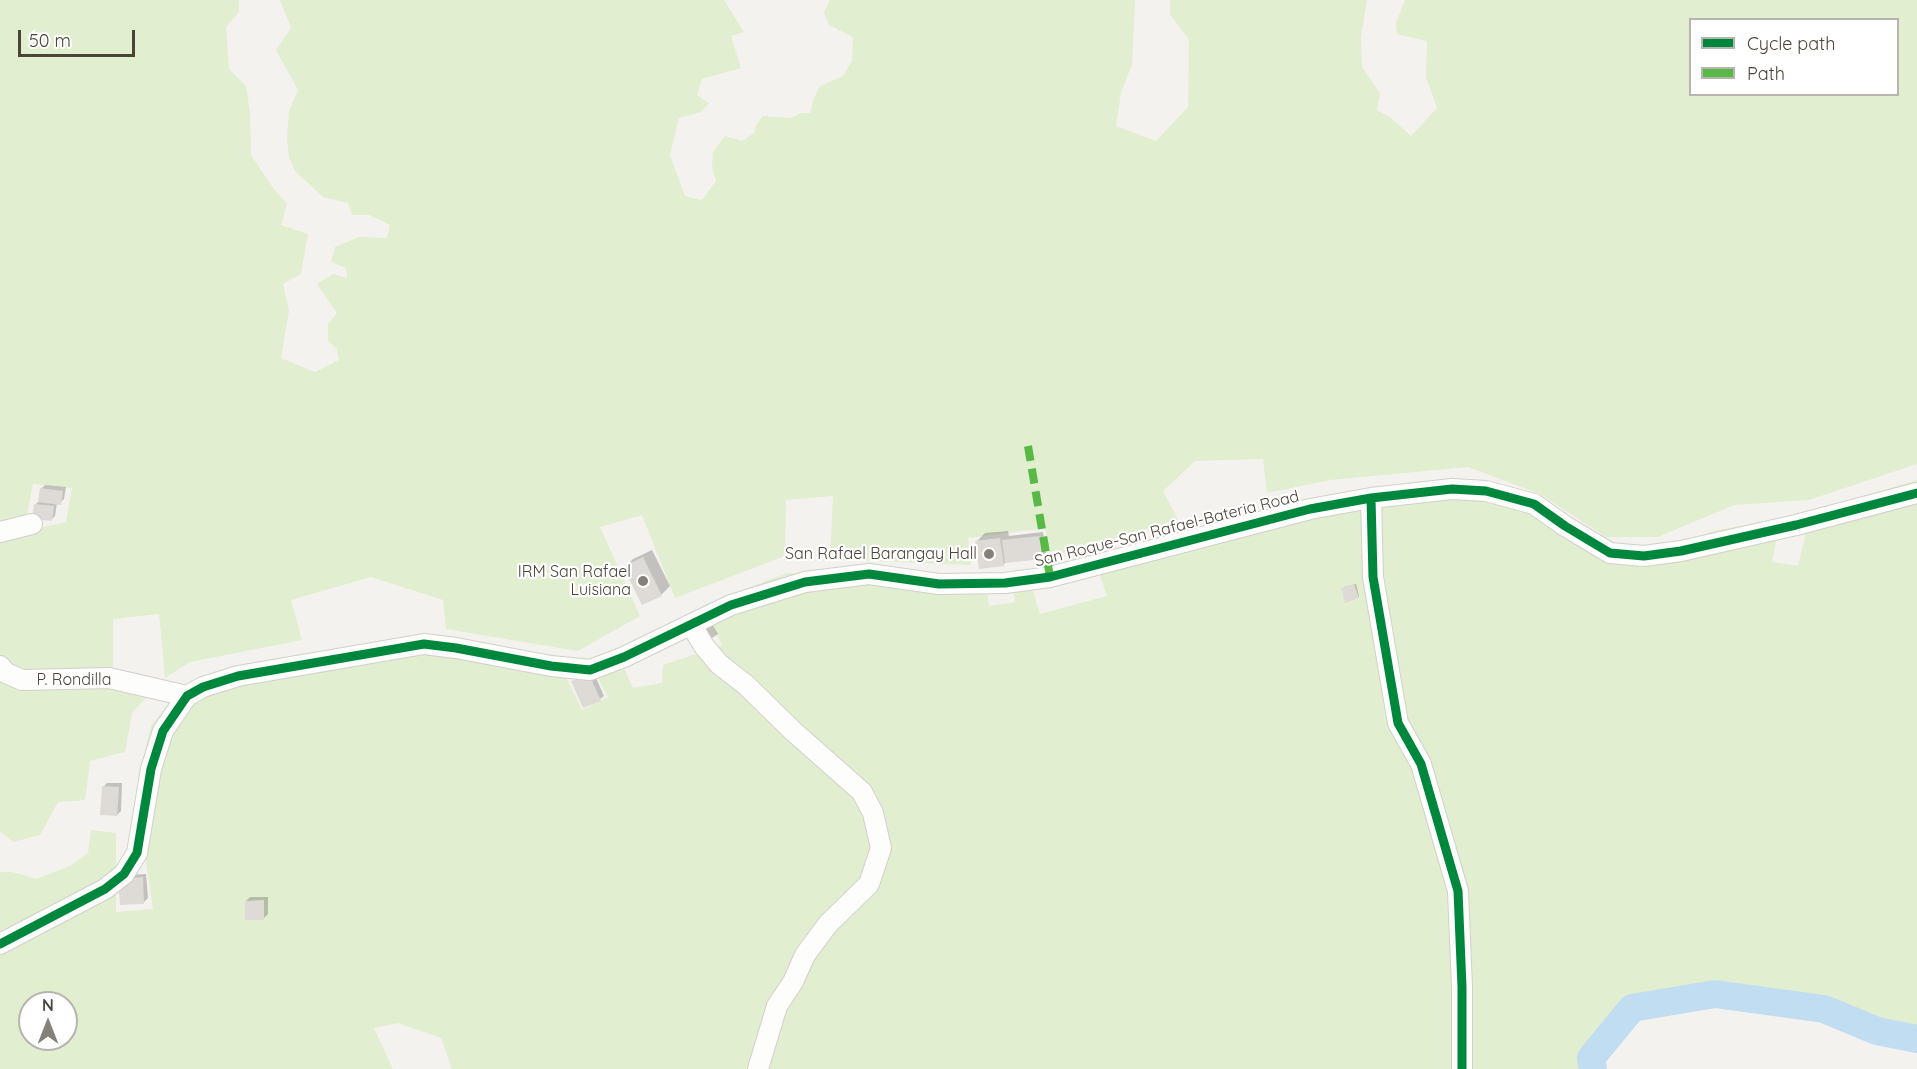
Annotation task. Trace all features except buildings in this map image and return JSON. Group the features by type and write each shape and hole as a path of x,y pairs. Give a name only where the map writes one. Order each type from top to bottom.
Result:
{"street":[{"name":"San Roque-San Rafael-Bateria Road","path":"187,696 203,687 238,676 424,644 551,666 590,670 692,626 731,605 805,582 869,574 939,584 1005,583 1050,577 1310,509 1371,498 1452,489 1486,491 1534,504 1610,553 1644,556 1796,525 1917,493"},
{"path":"1371,498 1373,578 1398,723 1421,764 1458,891 1462,987 1462,1069"},
{"path":"0,532 32,524"},
{"path":"692,626 719,664 746,685 793,731 862,792 873,813 881,848 869,884 828,924 806,955 793,982 777,1006 758,1069"},
{"name":"P. Rondilla","path":"0,666 6,674 22,680 109,678 187,696"},
{"path":"0,944 105,889 124,874 137,853 151,769 163,731 187,696"}],"green space":[{"path":"0,0 239,0 239,12 226,27 229,69 246,86 250,113 251,155 273,188 287,204 281,225 308,234 301,274 283,284 289,310 281,358 315,372 339,360 337,349 328,341 328,324 337,313 317,284 333,274 347,278 346,268 331,262 335,247 359,237 387,238 390,225 369,215 352,215 348,203 323,197 295,171 289,157 287,139 289,111 298,90 276,50 291,28 280,0 724,0 744,32 731,36 741,68 702,79 697,95 709,103 701,112 679,118 670,155 685,196 702,200 716,181 712,167 713,152 725,136 742,141 754,133 756,125 763,116 791,118 801,113 810,113 820,86 843,76 852,61 853,37 829,25 824,13 830,0 1135,0 1132,64 1121,93 1116,126 1156,141 1188,107 1189,40 1170,14 1170,0 1367,0 1361,37 1362,67 1380,93 1377,110 1391,118 1411,136 1437,108 1426,77 1427,41 1397,34 1396,23 1405,0 1917,0 1917,464 1809,500 1734,505 1658,537 1606,537 1540,494 1468,467 1330,480 1267,493 1263,459 1195,461 1163,491 1178,520 1050,557 1045,528 968,538 971,565 830,559 833,496 786,500 785,556 675,598 642,515 600,527 640,616 578,651 446,629 443,600 371,577 291,600 302,640 190,662 165,678 159,614 113,619 113,680 156,687 132,713 125,752 90,761 85,800 58,802 40,835 13,842 0,831 0,537 66,522 72,488 33,484 26,519 0,525"},
{"path":"1917,480 1917,1029 1882,1023 1822,999 1718,986 1631,1000 1584,1053 1586,1069 452,1069 441,1038 398,1023 374,1028 393,1069 0,1069 0,872 12,872 36,879 70,866 88,853 91,830 116,833 116,912 153,909 146,862 134,838 139,774 151,726 178,692 230,668 340,656 417,643 560,665 582,710 608,697 591,665 615,648 633,688 662,683 663,665 722,645 702,606 787,573 917,584 986,583 989,606 1015,602 1011,579 1028,575 1040,614 1107,596 1095,561 1469,483 1564,532 1608,559 1669,548 1713,531 1780,519 1772,562 1798,566 1811,512"}],"waterway":[{"path":"1593,1069 1591,1058 1632,1008 1715,994 1824,1009 1877,1031 1917,1039"}],"marked path":[{"path":"1028,446 1050,577"}],"cycle path":[{"path":"0,944 105,889 124,874 137,853 151,769 163,731 187,696 203,687 238,676 424,644 551,666 590,670 624,657 731,605 805,582 869,574 939,584 1005,583 1050,577 1310,509 1371,498 1452,489 1486,491 1534,504 1610,553 1644,556 1681,551 1796,525 1917,493"},
{"path":"1371,498 1373,577 1398,723 1421,764 1458,891 1462,987 1462,1069"}],"place":[{"name":"San Rafael Barangay Hall","path":"989,554"},
{"name":"IRM San Rafael Luisiana","path":"643,581"}]}
